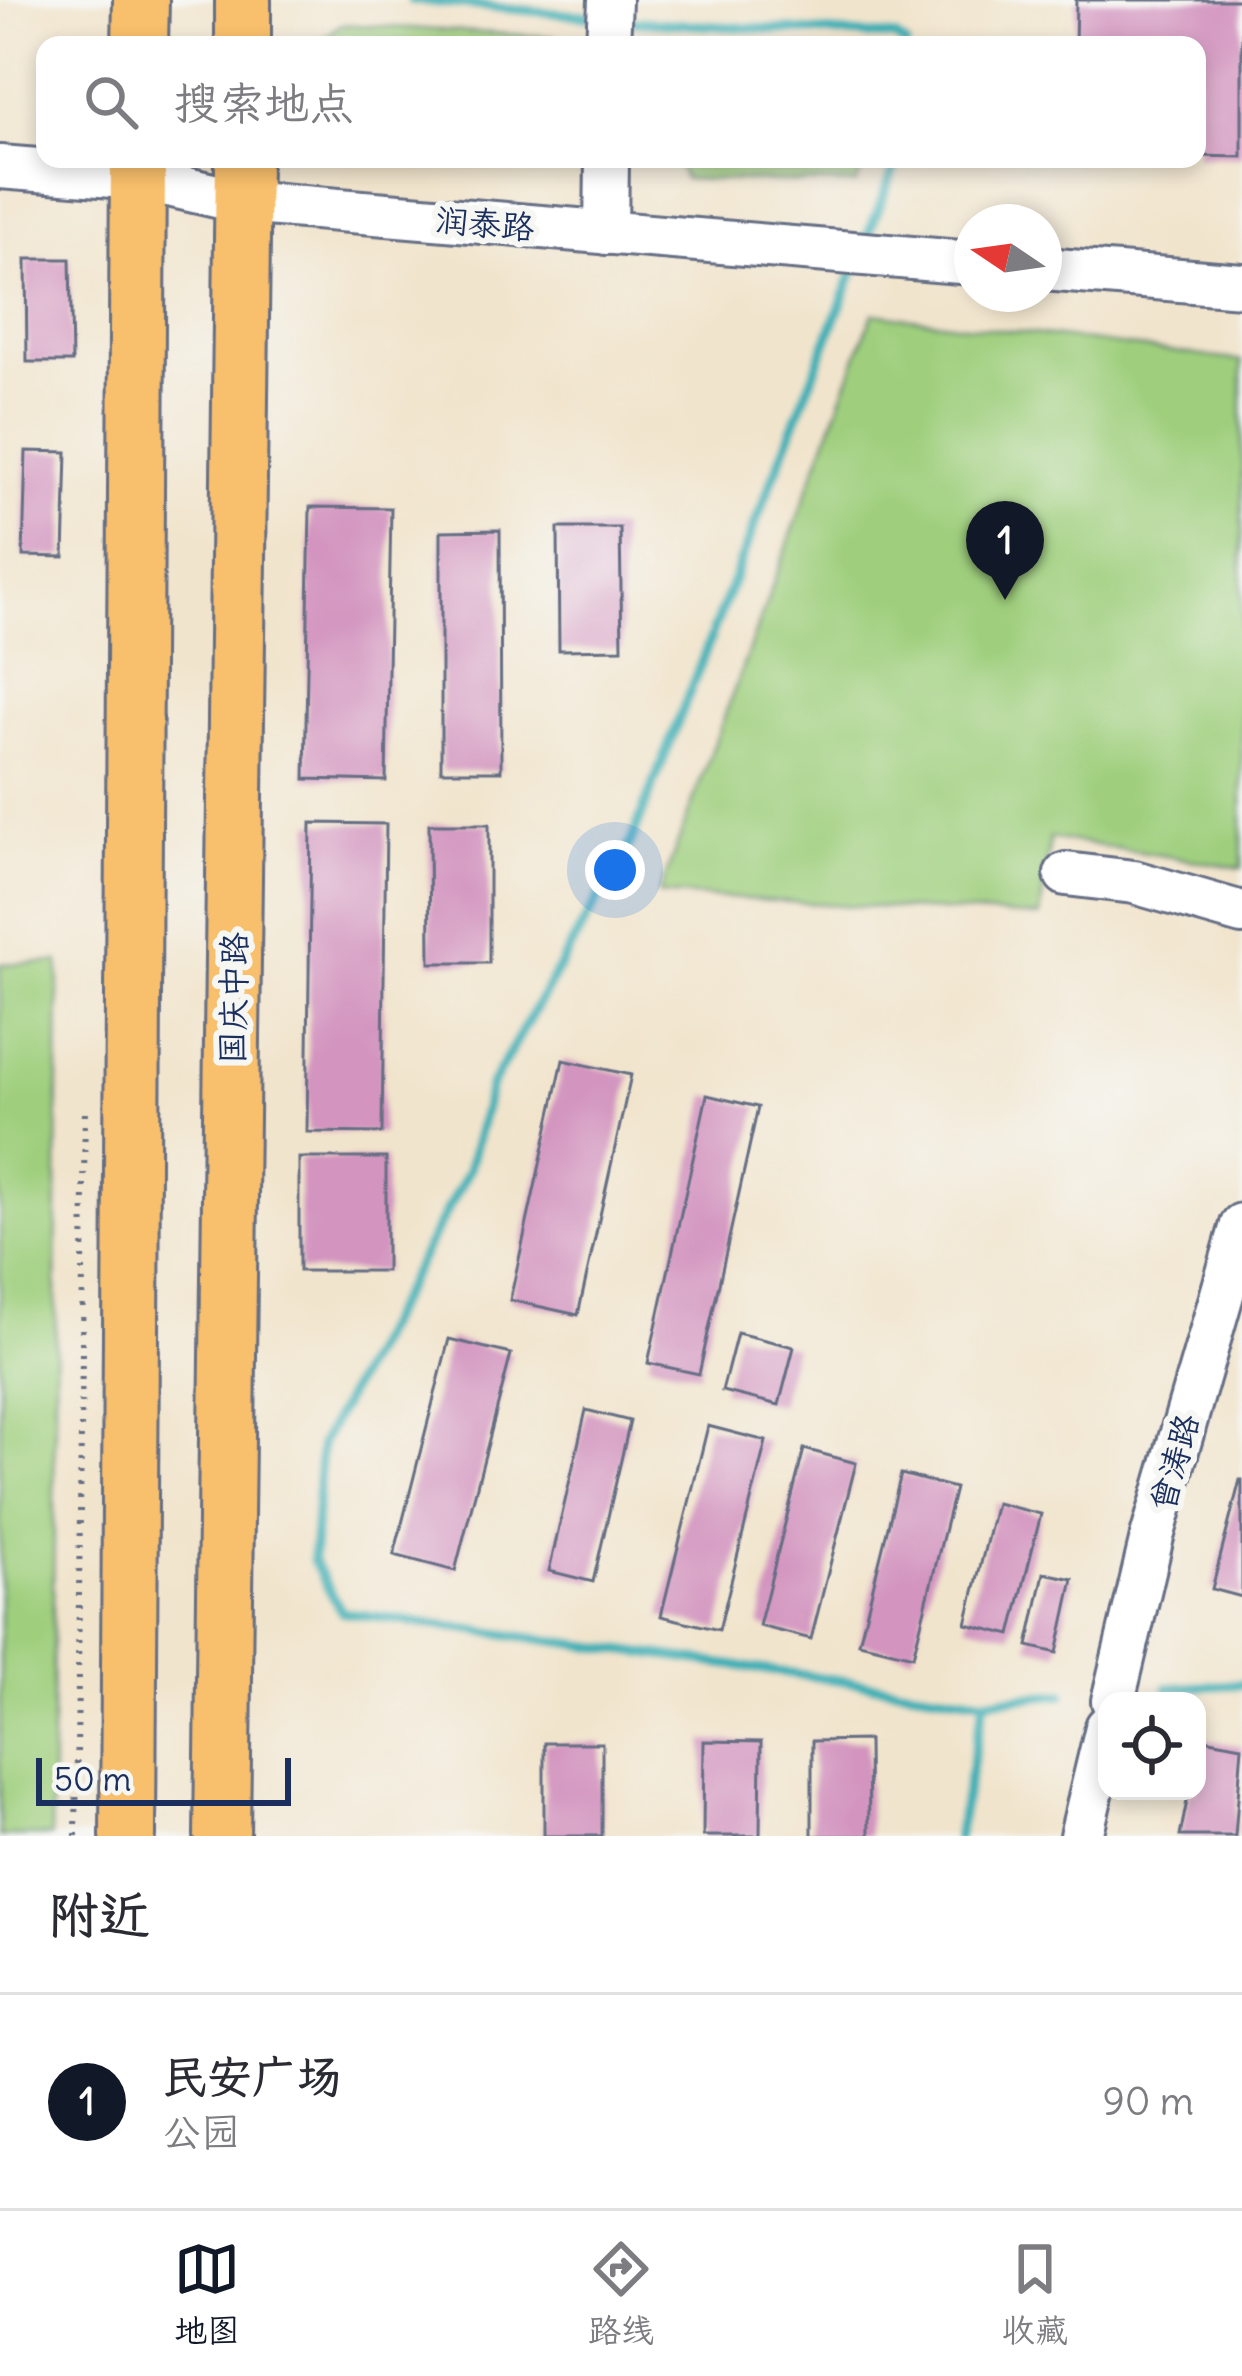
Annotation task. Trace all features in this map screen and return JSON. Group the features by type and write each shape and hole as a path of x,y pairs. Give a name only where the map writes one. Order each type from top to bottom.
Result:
{"main road":[{"path":"140,36 141,0"},
{"path":"243,0 243,36"},
{"path":"128,1836 138,169"},
{"name":"国庆中路","path":"222,1836 243,181"}],"street":[{"path":"608,36 610,0"},
{"name":"润泰路","path":"0,166 36,167"},
{"name":"润泰路","path":"92,168 243,181 606,233 954,262"},
{"path":"606,233 607,168"},
{"path":"1062,270 1242,285"},
{"path":"1066,874 1134,882 1242,913"},
{"name":"曾涛路","path":"1115,1692 1152,1537 1242,1225"},
{"path":"1081,1836 1098,1765"}],"green space":[{"path":"341,24 539,36 327,36"},
{"path":"679,168 863,168 856,184 684,179"},
{"path":"873,313 1242,361 1242,868 1050,838 1040,917 659,894"},
{"path":"59,962 51,1836 0,1836 0,964"}],"building":[{"path":"1076,0 1242,0 1242,157 1206,156 1206,36 1075,36"},
{"path":"26,259 70,259 72,362 27,362"},
{"path":"26,451 67,452 64,557 23,556"},
{"path":"310,507 391,508 386,781 305,779"},
{"path":"558,528 620,528 622,649 559,650"},
{"path":"500,530 501,771 441,771 441,531"},
{"path":"311,823 386,824 382,1133 307,1132"},
{"path":"429,824 489,824 489,963 430,963"},
{"path":"563,1060 631,1075 578,1315 510,1300"},
{"path":"707,1095 758,1107 699,1374 648,1363"},
{"path":"299,1158 386,1158 386,1271 299,1271"},
{"path":"737,1333 794,1347 779,1405 722,1391"},
{"path":"449,1339 511,1354 455,1571 394,1555"},
{"path":"586,1410 630,1421 593,1582 549,1571"},
{"path":"708,1426 766,1441 719,1630 661,1616"},
{"path":"804,1449 856,1463 811,1639 759,1626"},
{"path":"901,1474 955,1488 913,1656 859,1643"},
{"path":"1242,1480 1242,1597 1212,1589"},
{"path":"996,1503 1041,1514 1011,1635 966,1624"},
{"path":"1044,1573 1073,1579 1057,1653 1028,1646"},
{"path":"1206,1739 1242,1746 1235,1836 1180,1836 1187,1800 1206,1800"},
{"path":"868,1740 869,1836 812,1836 812,1741"},
{"path":"704,1741 761,1742 760,1836 703,1836"},
{"path":"544,1743 602,1743 602,1836 544,1836"}],"waterway":[{"path":"411,0 599,17"},
{"path":"617,20 879,36"},
{"path":"864,245 894,168"},
{"path":"857,263 631,842 490,1087 468,1171 321,1444 313,1561 342,1612 985,1700 957,1836"},
{"path":"1168,1688 1242,1684"},
{"path":"985,1700 1063,1694"}],"place":[{"name":"民安广场","path":"1005,600"}]}
